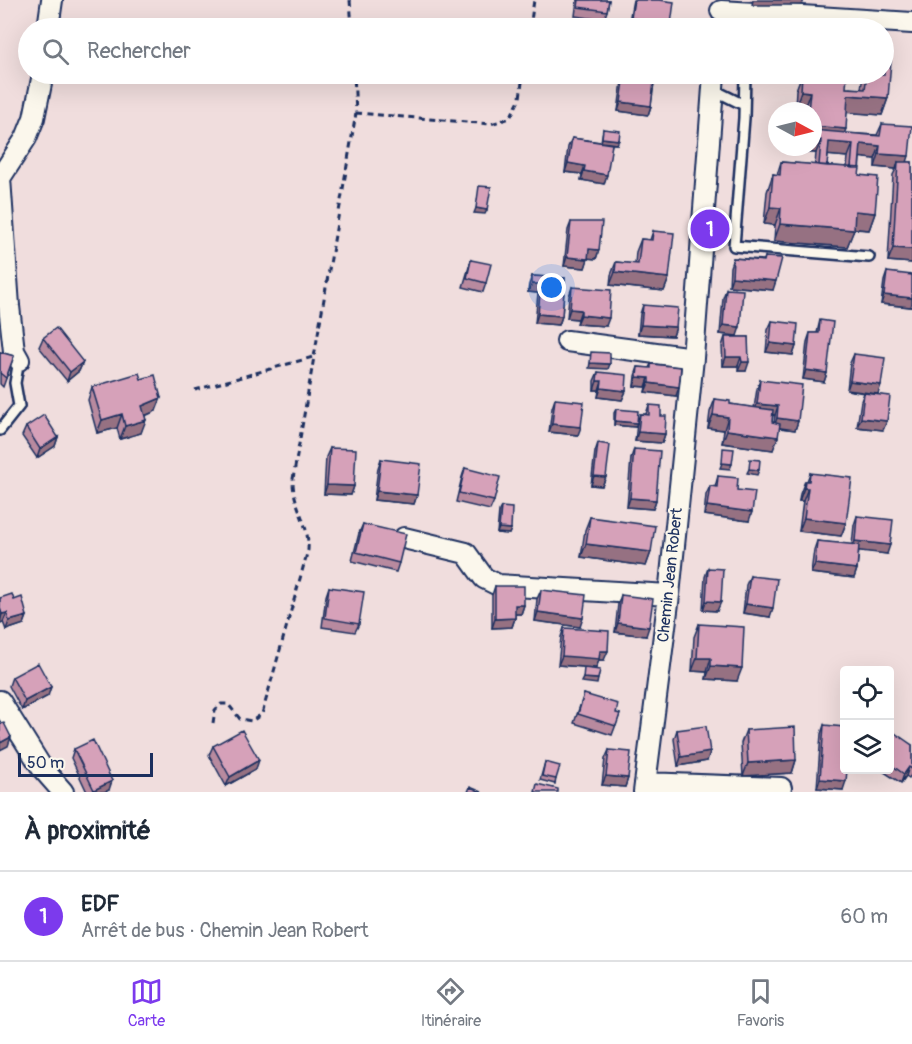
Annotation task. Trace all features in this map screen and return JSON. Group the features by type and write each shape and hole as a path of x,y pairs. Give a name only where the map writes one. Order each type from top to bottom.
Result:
{"street":[{"path":"49,18 52,0"},
{"path":"720,13 816,18"},
{"path":"894,22 912,23"},
{"path":"11,353 0,178 26,138 39,101 42,84"},
{"name":"Chemin Jean Robert","path":"645,788 669,595 693,357 713,84"},
{"path":"567,341 693,357"},
{"path":"404,538 466,553 484,578 498,585 669,595"},
{"path":"0,701 42,768 63,792"},
{"path":"645,788 782,788"}],"lane":[{"path":"717,84 742,104"},
{"path":"744,84 742,104 744,118 734,246 869,257"},
{"path":"0,429 19,406 11,353"}],"path":[{"path":"350,0 351,18"},
{"path":"531,18 534,0"},
{"path":"213,723 215,710 221,704 228,704 240,719 252,721 262,714 308,550 309,536 292,493 313,357 356,113 355,84"},
{"path":"356,113 491,124 510,117 520,98 522,84"},
{"path":"195,390 313,357"}],"building":[{"path":"579,0 609,0 607,11 578,7"},
{"path":"634,0 674,2 672,18 631,18"},
{"path":"624,84 654,84 651,106 621,102"},
{"path":"801,84 846,84 846,88 865,89 866,84 889,84 888,98 848,95 846,129 822,127 822,102 809,102 810,92 801,91"},
{"path":"882,124 912,126 909,156 879,154 880,146 861,144 859,168 851,168 853,144 829,142 827,166 819,165 820,156 822,156 822,131 880,136"},
{"path":"603,129 620,131 619,140 602,138"},
{"path":"572,138 612,144 607,175 584,171 585,166 568,163"},
{"path":"781,162 860,168 859,175 878,177 875,213 855,211 854,230 780,224 781,208 770,207 773,174 780,175"},
{"path":"898,162 912,162 912,249 893,248"},
{"path":"479,186 491,187 487,210 476,208"},
{"path":"571,222 602,222 599,250 589,249 588,259 567,257"},
{"path":"653,231 674,233 669,278 615,272 616,262 638,264 641,239 652,240"},
{"path":"765,257 782,258 776,281 732,277 733,258 764,261"},
{"path":"471,260 491,264 486,283 467,278"},
{"path":"887,272 912,275 912,298 884,295"},
{"path":"532,276 565,278 562,316 538,314 541,284 532,284"},
{"path":"572,287 611,290 609,318 581,315 581,310 570,309"},
{"path":"726,289 743,290 740,327 723,325"},
{"path":"643,305 678,308 676,327 641,325"},
{"path":"820,320 833,322 827,373 806,370 810,333 819,333"},
{"path":"772,321 798,324 796,346 770,343"},
{"path":"56,328 83,362 70,372 43,338"},
{"path":"725,337 748,337 749,362 742,362 741,357 726,357"},
{"path":"0,352 14,356 6,378 0,373"},
{"path":"591,352 610,353 610,364 590,363"},
{"path":"854,354 885,358 881,385 850,381"},
{"path":"651,364 681,367 679,387 649,383 649,378 637,377 638,367 651,368"},
{"path":"598,372 627,375 626,391 601,388 602,381 597,381"},
{"path":"139,373 141,379 155,375 161,398 142,406 146,420 125,426 122,414 102,420 92,387"},
{"path":"760,380 802,385 798,421 777,418 778,406 757,404"},
{"path":"864,393 890,396 887,421 861,418"},
{"path":"555,399 584,402 581,427 552,424"},
{"path":"715,399 730,401 730,404 773,410 772,422 780,424 778,437 727,430 728,417 713,415"},
{"path":"649,405 661,406 661,416 666,416 665,434 638,432 640,414 649,415"},
{"path":"616,409 638,411 637,423 615,421"},
{"path":"44,415 58,437 40,449 26,427"},
{"path":"598,443 610,445 606,477 594,476"},
{"path":"330,448 356,449 354,486 327,485"},
{"path":"723,448 734,449 732,464 722,463"},
{"path":"634,449 660,451 656,500 630,498"},
{"path":"381,459 421,464 417,495 377,491"},
{"path":"750,459 760,460 759,470 749,469"},
{"path":"465,468 500,477 494,501 459,493"},
{"path":"810,473 852,478 846,523 804,518 808,488 804,488 805,481 809,481"},
{"path":"718,476 738,478 737,490 755,492 752,512 707,506 710,486 717,487"},
{"path":"501,507 512,508 511,529 499,528"},
{"path":"857,516 893,520 890,545 855,541"},
{"path":"590,517 655,526 651,552 586,544"},
{"path":"363,524 406,534 399,563 356,552"},
{"path":"817,541 859,545 857,569 815,564"},
{"path":"708,568 723,569 721,602 706,601"},
{"path":"750,576 777,579 773,608 746,604"},
{"path":"495,586 524,586 524,605 515,605 515,618 495,619"},
{"path":"329,587 364,592 359,624 325,618"},
{"path":"541,590 586,595 583,618 538,612"},
{"path":"12,594 14,600 22,597 27,616 9,621 7,613 2,614 0,598"},
{"path":"621,595 653,599 649,627 618,623"},
{"path":"699,624 744,627 742,668 711,666 711,658 697,658"},
{"path":"564,628 609,631 608,651 600,651 599,659 562,656"},
{"path":"38,663 51,687 25,701 12,677"},
{"path":"584,668 600,670 598,679 583,678"},
{"path":"584,694 618,704 616,713 620,714 616,726 578,714"},
{"path":"4,723 11,737 0,743 0,724"},
{"path":"824,725 840,727 840,774 847,774 846,781 820,779"},
{"path":"706,726 710,752 681,757 677,730"},
{"path":"795,727 796,760 748,763 746,730"},
{"path":"242,730 259,760 230,777 213,746"},
{"path":"894,732 912,745 912,769 909,767 904,774 894,767"},
{"path":"93,740 112,781 94,790 74,749"},
{"path":"609,750 631,752 628,778 606,776"},
{"path":"545,762 560,766 556,779 542,776"},
{"path":"537,784 558,789 558,792 535,792"},
{"path":"470,787 482,792 468,792"}],"place":[{"name":"EDF","path":"710,229"}]}
